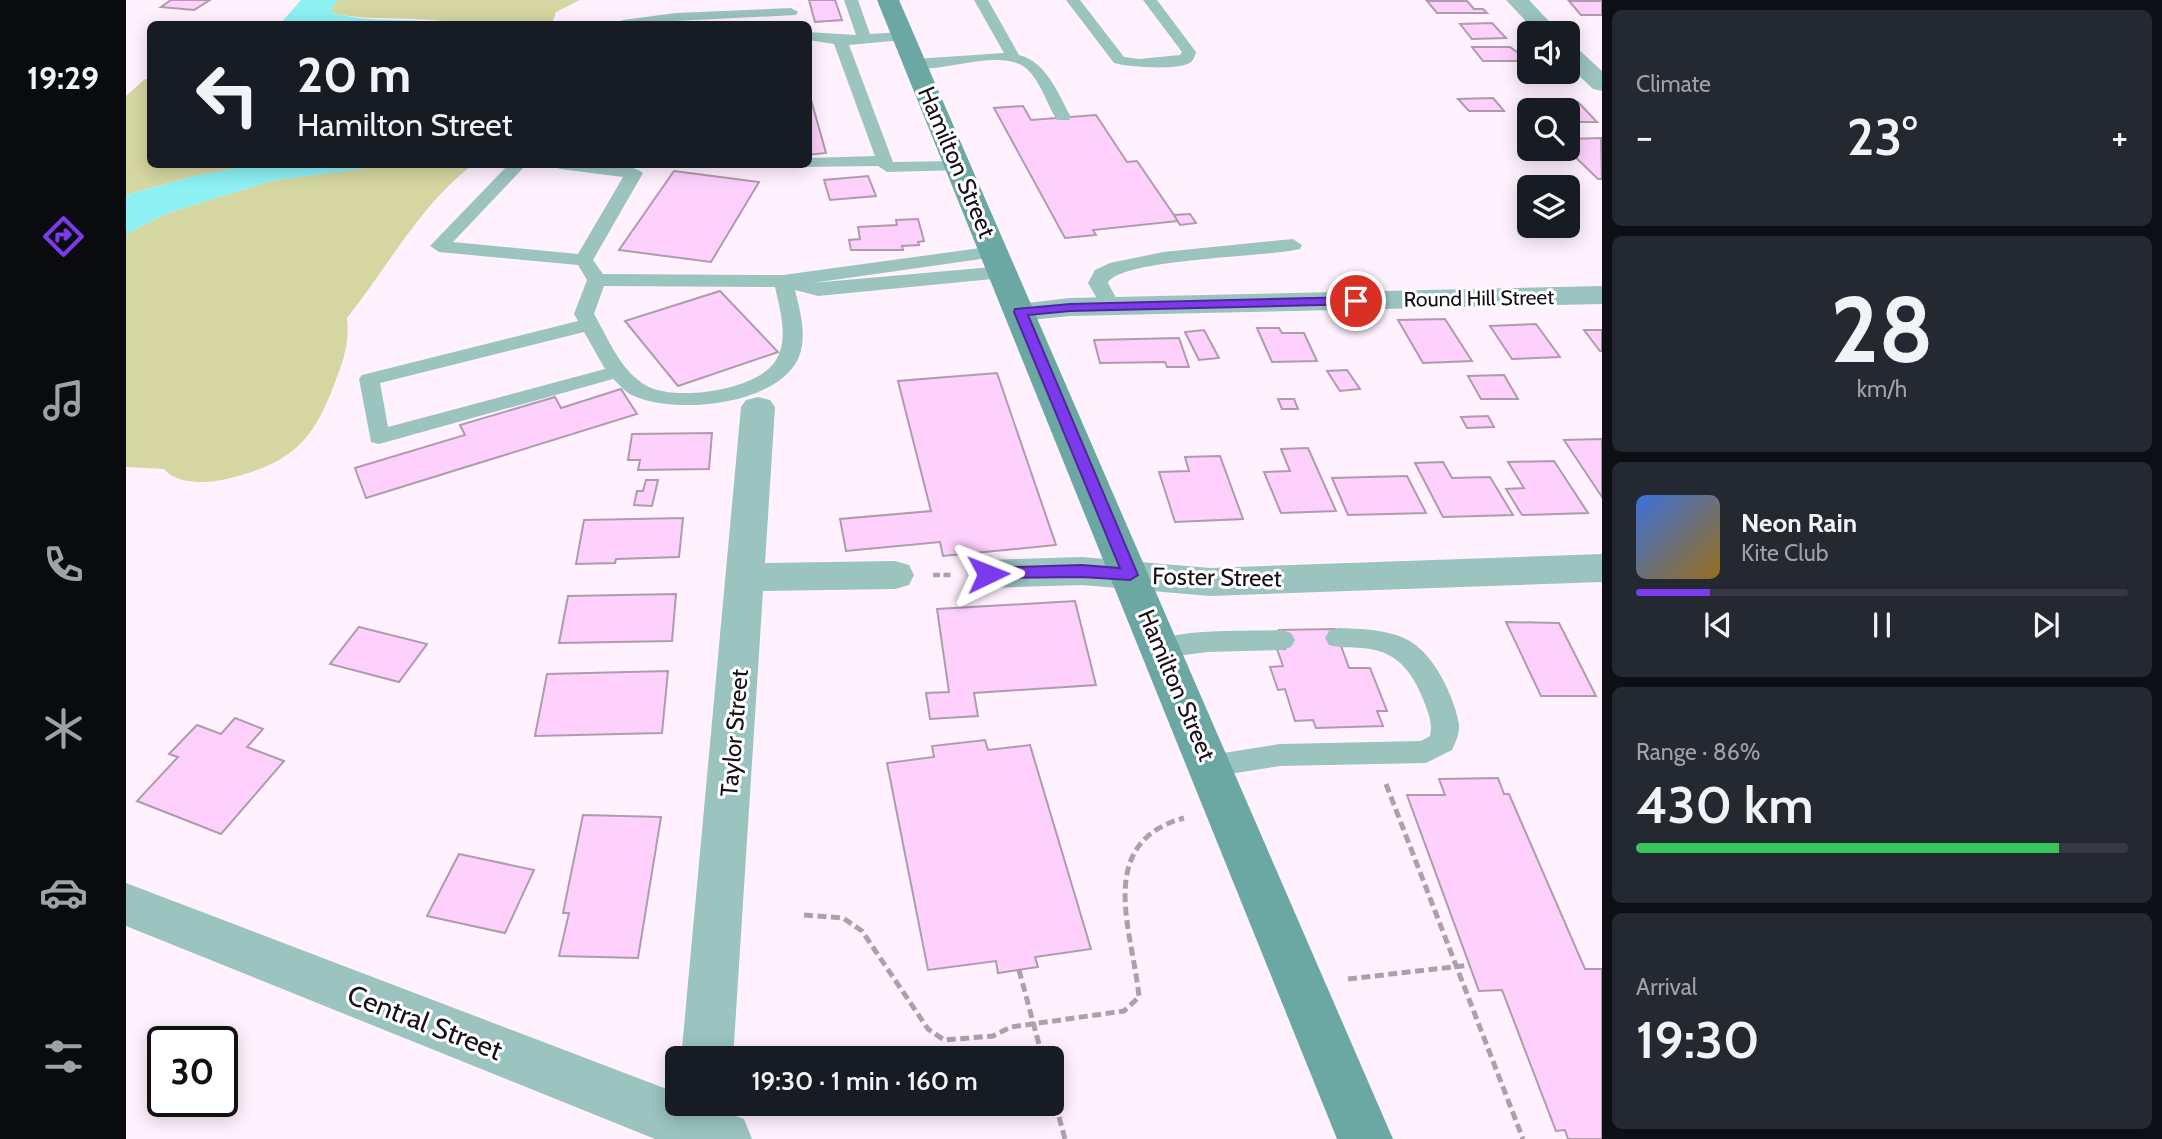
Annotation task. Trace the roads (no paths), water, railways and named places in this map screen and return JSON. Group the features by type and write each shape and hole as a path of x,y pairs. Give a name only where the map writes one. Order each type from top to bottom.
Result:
{"main road":[{"name":"Hamilton Street","path":"888,0 1229,808 1365,1139"}],"street":[{"path":"1517,0 1537,21"},
{"path":"1580,63 1602,84"},
{"name":"Round Hill Street","path":"1020,312 1111,307 1602,295"},
{"name":"Taylor Street","path":"708,1046 747,577 758,407"},
{"name":"Foster Street","path":"988,574 1082,571 1210,582 1602,568"},
{"path":"747,577 895,575"},
{"name":"Central Street","path":"130,911 707,1128"}],"lane":[{"path":"851,0 864,39"},
{"path":"888,0 899,0"},
{"path":"981,0 1011,48 1012,58"},
{"path":"1073,0 1119,60 1134,64 1186,59 1189,52 1150,0"},
{"path":"646,21 676,17 791,12"},
{"path":"812,37 840,41 903,36"},
{"path":"840,41 887,167 958,166"},
{"path":"915,64 1012,58 1034,67 1063,117"},
{"path":"812,163 884,161"},
{"path":"515,168 439,246 584,260"},
{"path":"584,260 634,173 593,168"},
{"path":"1111,307 1098,283 1102,274 1110,269 1163,258 1293,245"},
{"path":"584,260 597,280"},
{"path":"597,280 783,281 818,290 999,262"},
{"path":"597,280 584,314 617,372 643,393 676,399 705,400 751,387 775,373 786,362 792,343 791,314 783,281"},
{"path":"590,324 369,379 379,438 617,372"},
{"path":"1211,766 1280,755 1426,752 1442,742 1446,726 1421,667 1409,651 1378,638 1338,638"},
{"path":"1161,648 1208,642 1282,640"}],"water":[{"path":"301,0 338,0 331,9 333,13 422,21 283,21"},
{"path":"237,168 368,168 270,181 168,213 126,234 126,195 194,176"}]}
